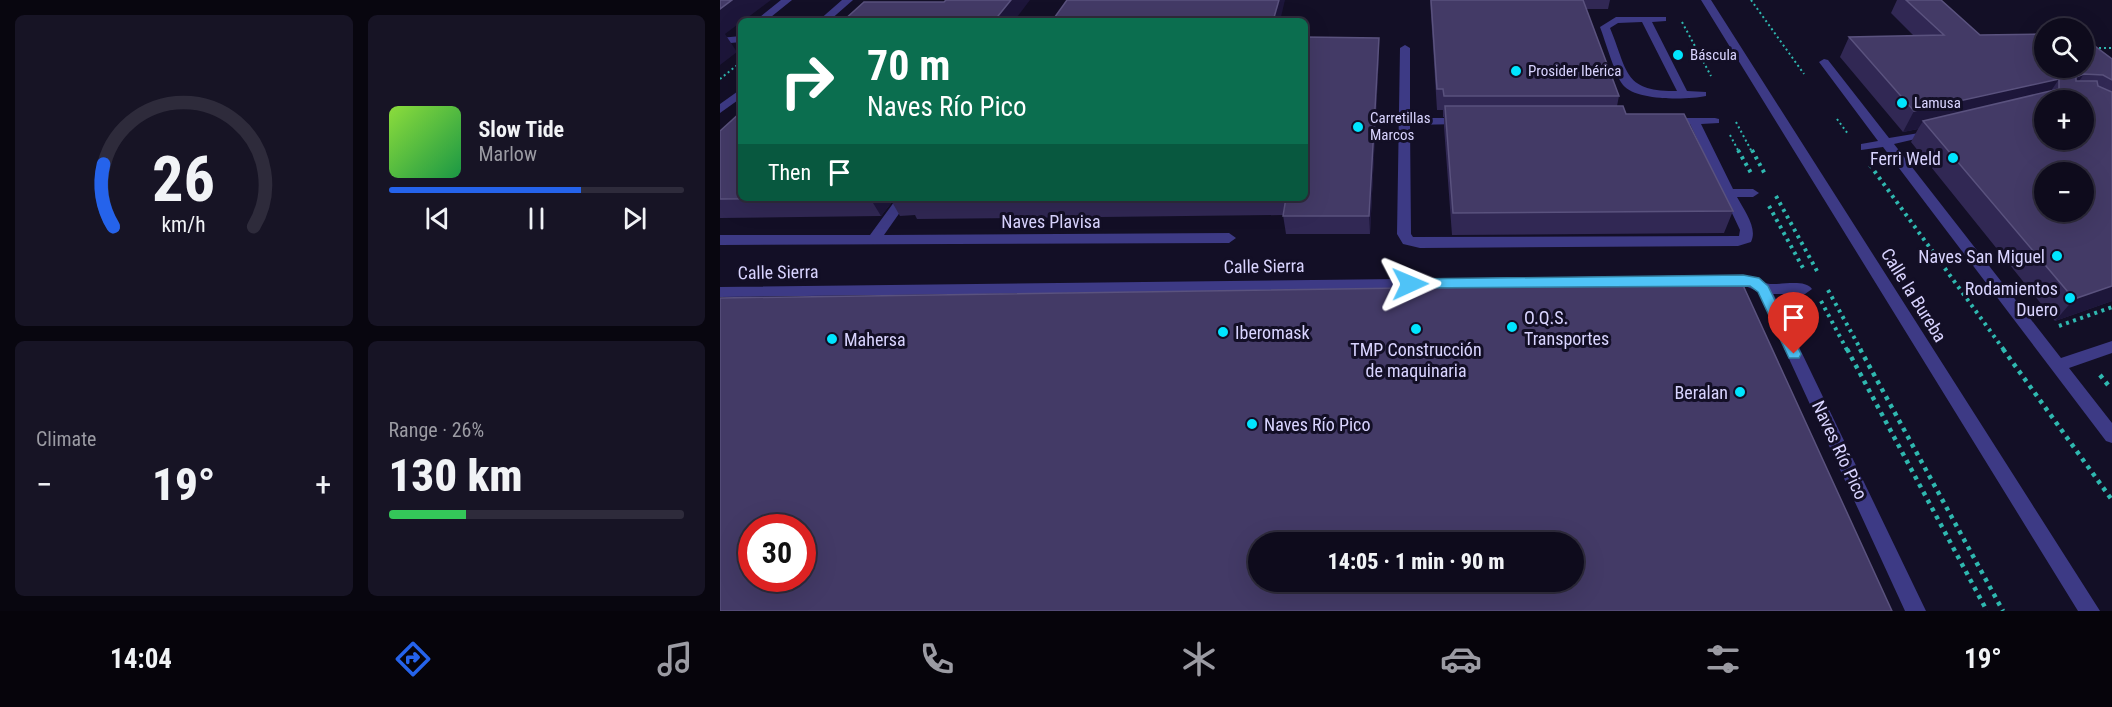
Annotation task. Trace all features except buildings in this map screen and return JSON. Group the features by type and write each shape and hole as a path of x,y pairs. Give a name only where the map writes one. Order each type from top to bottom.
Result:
{"street":[{"path":"764,18 787,0"},
{"path":"827,18 848,0"},
{"name":"Calle la Bureba","path":"1706,0 2090,611"},
{"path":"1663,19 1616,20 1605,27 1628,83 1634,90 1646,93 1702,94"},
{"path":"1646,20 1683,93"},
{"path":"720,41 738,38"},
{"path":"1405,48 1404,234 1408,241 1420,243 1738,241 1746,239 1747,230 1694,121"},
{"path":"1824,62 2112,436"},
{"path":"720,110 738,95"},
{"path":"1405,122 1475,121"},
{"path":"1671,121 1715,121"},
{"path":"1865,152 1886,143 1941,130"},
{"path":"1729,193 1753,193"},
{"path":"873,240 902,201"},
{"name":"Naves Plavisa","path":"720,240 1228,238"},
{"name":"Calle Sierra","path":"720,292 1743,280 1754,282 1764,289 1804,289"},
{"name":"Naves Río Pico","path":"1764,289 1916,611"},
{"path":"2058,366 2112,347"}],"path":[{"path":"1680,19 1716,84"},
{"path":"2094,48 2112,48"},
{"path":"720,79 738,64"},
{"path":"1731,112 1769,182"},
{"path":"1865,152 2112,500"},
{"path":"1774,193 1822,279"},
{"path":"1827,289 2003,611"},
{"path":"2055,326 2112,307"}],"place":[{"name":"Báscula","path":"1678,55"},
{"name":"Prosider Ibérica","path":"1516,71"},
{"name":"Lamusa","path":"1902,103"},
{"name":"Carretillas Marcos","path":"1358,127"},
{"name":"Ferri Weld","path":"1953,158"},
{"name":"Naves San Miguel","path":"2057,256"},
{"name":"Rodamientos Duero","path":"2070,298"},
{"name":"O.Q.S. Transportes","path":"1512,327"},
{"name":"TMP Construcción de maquinaria","path":"1416,329"},
{"name":"Iberomask","path":"1223,332"},
{"name":"Mahersa","path":"832,339"},
{"name":"Beralan","path":"1740,392"},
{"name":"Naves Río Pico","path":"1252,424"}],"route":[{"path":"1410,284 1743,280 1754,282 1764,289 1794,354"}]}
